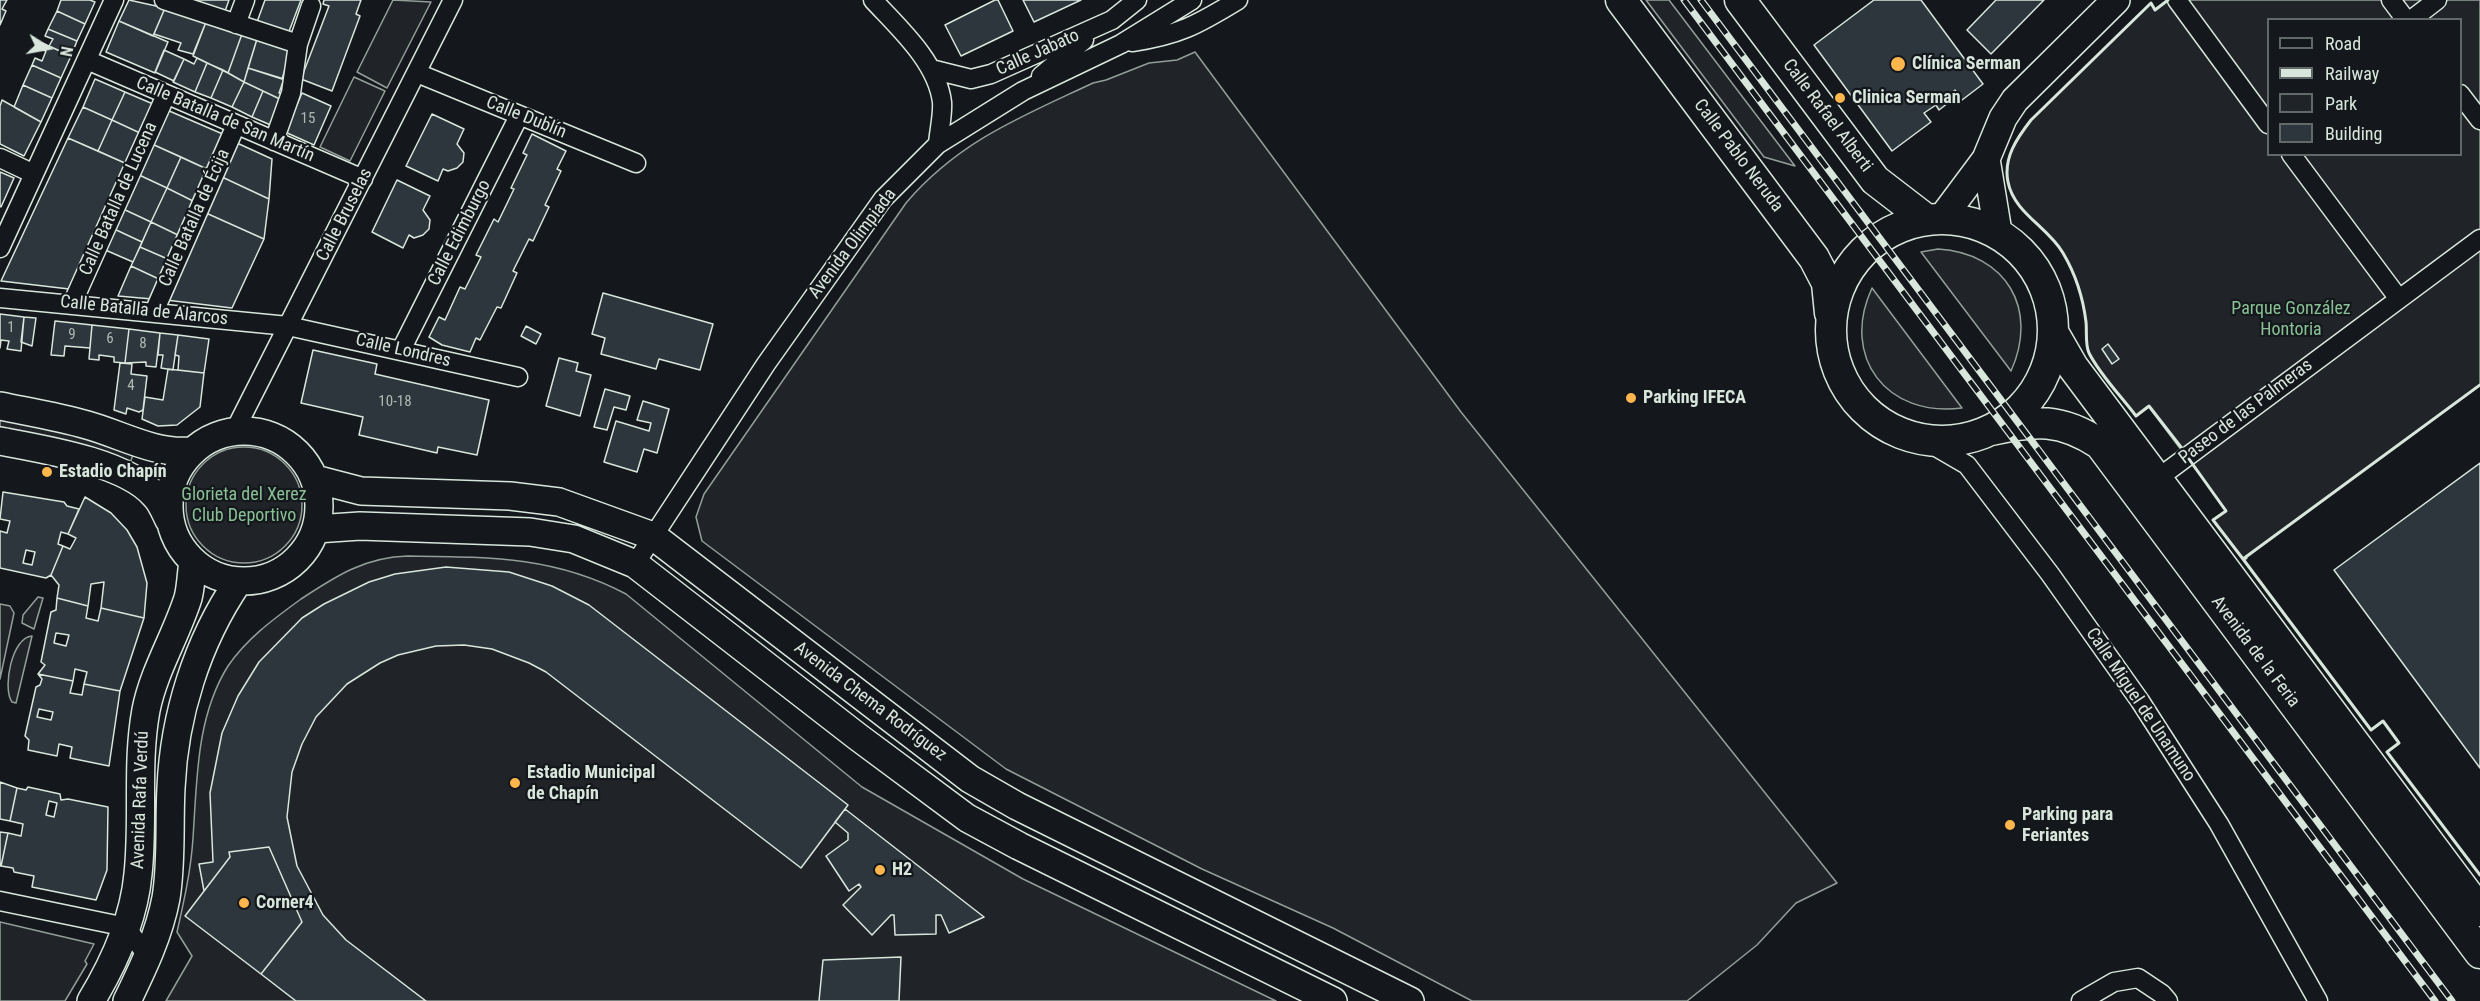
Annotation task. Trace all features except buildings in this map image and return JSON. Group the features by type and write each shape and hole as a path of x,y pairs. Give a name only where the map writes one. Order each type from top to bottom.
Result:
{"main road":[{"name":"Calle Pablo Neruda","path":"1621,0 1814,258 1827,283 1832,346 1837,369 1859,405 1881,424 1902,434 1924,440 1958,441 1991,430"},
{"name":"Calle Rafael Alberti","path":"1740,0 1875,180 1934,219"},
{"path":"1934,219 1986,159 2003,118 2015,100 2116,0"},
{"path":"1986,159 1998,232"},
{"path":"1830,323 1838,289 1856,258 1882,235 1915,221 1934,219 1969,221 1998,232 2022,251 2040,276 2051,304 2054,334 2048,364 2035,391 2016,414 1991,430"},
{"name":"Avenida de la Feria","path":"2054,334 2073,367 2480,911"},
{"path":"0,406 87,425 170,453 191,451"},
{"name":"Avenida de la Feria","path":"1991,430 2026,422 2054,423 2079,430 2100,444 2480,953"},
{"path":"0,441 78,457 136,480 155,495 169,520 177,543 193,562 214,576 238,582 263,580 286,569 304,552 316,529 320,504 315,479 302,457 283,441 260,432 235,430 211,437 191,451 177,471 169,495 169,520"},
{"name":"Avenida Chema Rodríguez","path":"315,479 361,491 510,496 559,502 654,536 970,779 1017,806 1410,1001"},
{"name":"Avenida Chema Rodríguez","path":"316,529 360,526 530,532 573,539 635,564 858,737 967,818 1029,851 1334,1001"},
{"name":"Avenida Rafa Verdú","path":"91,1001 126,927 138,873 142,730 158,670 188,597 193,562"},
{"name":"Avenida Rafa Verdú","path":"127,1001 148,957 166,899 177,728 187,688 220,608 238,582"}],"street":[{"path":"0,248 114,0"},
{"path":"164,0 298,44"},
{"path":"236,24 245,0"},
{"name":"Calle Bruselas","path":"235,430 453,0"},
{"path":"873,0 896,24 931,69 942,102 938,144"},
{"name":"Calle Jabato","path":"931,69 971,80 991,74 1112,20 1137,0"},
{"name":"Avenida Olimpiada","path":"635,564 766,364 884,198 938,144 1023,91 1121,44 1192,0"},
{"path":"1121,44 1164,37 1192,28 1238,0"},
{"path":"2391,0 2404,18"},
{"path":"2414,18 2437,0"},
{"path":"2181,2 2267,123"},
{"path":"274,141 291,93 298,44 311,6"},
{"path":"1023,91 1065,54 1112,20"},
{"name":"Calle Batalla de San Martín","path":"87,60 363,179"},
{"name":"Calle Dublín","path":"417,73 636,163"},
{"name":"Calle Batalla de Lucena","path":"72,303 166,94"},
{"path":"2462,97 2480,120"},
{"name":"Calle Edimburgo","path":"401,350 519,116"},
{"name":"Calle Batalla de Écija","path":"154,312 236,125"},
{"path":"2292,156 2399,299"},
{"path":"0,158 34,174"},
{"name":"Paseo de las Palmeras","path":"2157,479 2480,239"},
{"name":"Calle Batalla de Alarcos","path":"0,298 72,303 288,326"},
{"name":"Calle Londres","path":"288,326 518,377"},
{"name":"Calle Miguel de Unamuno","path":"1924,440 1967,465 2050,574 2140,701 2220,824 2318,1001"},
{"path":"0,901 126,927 148,957"},
{"path":"2081,1001 2114,982 2138,978 2162,994 2168,1001"}],"green space":[{"path":"393,0 431,2 387,88 357,72"},
{"path":"1646,0 1669,0 1795,166 1764,157"},
{"name":"Parque González Hontoria","path":"2168,0 2480,0 2480,385 2243,559 2213,520 2226,510 2149,407 2136,416 2089,353 2083,304 2072,270 2057,244 2017,203 2008,182 2009,157 2016,141 2031,120 2151,3 2155,10"},
{"path":"1195,52 1461,412 1837,883 1796,903 1757,945 1687,1001 1472,1001 1333,928 1202,869 1006,769 702,541 696,517 704,494 906,203 926,181 947,163 992,132 1041,107 1093,83 1149,63 1177,60"},
{"path":"354,77 385,91 350,161 320,147"},
{"path":"1938,249 1962,253 1982,261 1998,273 2010,288 2018,306 2021,326 2019,348 2011,371 1921,252"},
{"path":"1872,288 1962,408 1935,409 1912,403 1892,393 1877,378 1867,359 1862,337 1864,313"},
{"path":"0,418 68,432 133,455 130,463 69,441 0,427"},
{"name":"Glorieta del Xerez Club Deportivo","path":"244,447 266,451 285,464 298,483 302,505 298,527 285,546 266,559 244,563 222,559 203,546 190,527 186,505 190,483 203,464 222,451"},
{"name":"Estadio Municipal de Chapín","path":"392,557 520,561 573,572 626,594 862,787 1023,879 1276,1001 166,1001 192,956 177,932 191,862 200,750 217,686 228,666 244,646 301,599 326,583 364,564"},
{"path":"38,597 43,598 34,629 22,623 23,615"},
{"path":"0,604 10,606 14,613 0,679"},
{"path":"32,636 16,703 12,702 8,686 14,654 25,639"},
{"path":"0,922 94,944 85,961 87,964 65,1001 0,1001"}],"railway":[{"path":"1684,0 2435,1001"},
{"path":"1701,0 2452,1001"}],"wall":[{"path":"2168,0 2155,10 2151,3 2031,120 2012,149 2007,173 2011,193 2017,203 2057,244 2072,270 2083,304 2087,346 2094,361 2136,416 2149,406 2184,451"},
{"path":"2189,459 2226,511 2213,520 2243,559 2480,385"},
{"path":"2246,558 2243,559 2371,730 2383,721 2399,743 2387,752 2480,875"}],"place":[{"name":"Clínica Serman","path":"1898,64"},
{"name":"Clinica Serman","path":"1840,98"},
{"name":"Parking IFECA","path":"1631,398"},
{"name":"Estadio Chapín","path":"47,472"},
{"name":"Estadio Municipal de Chapín","path":"515,783"},
{"name":"Parking para Feriantes","path":"2010,825"},
{"name":"H2","path":"880,870"},
{"name":"Corner4","path":"244,903"}]}
